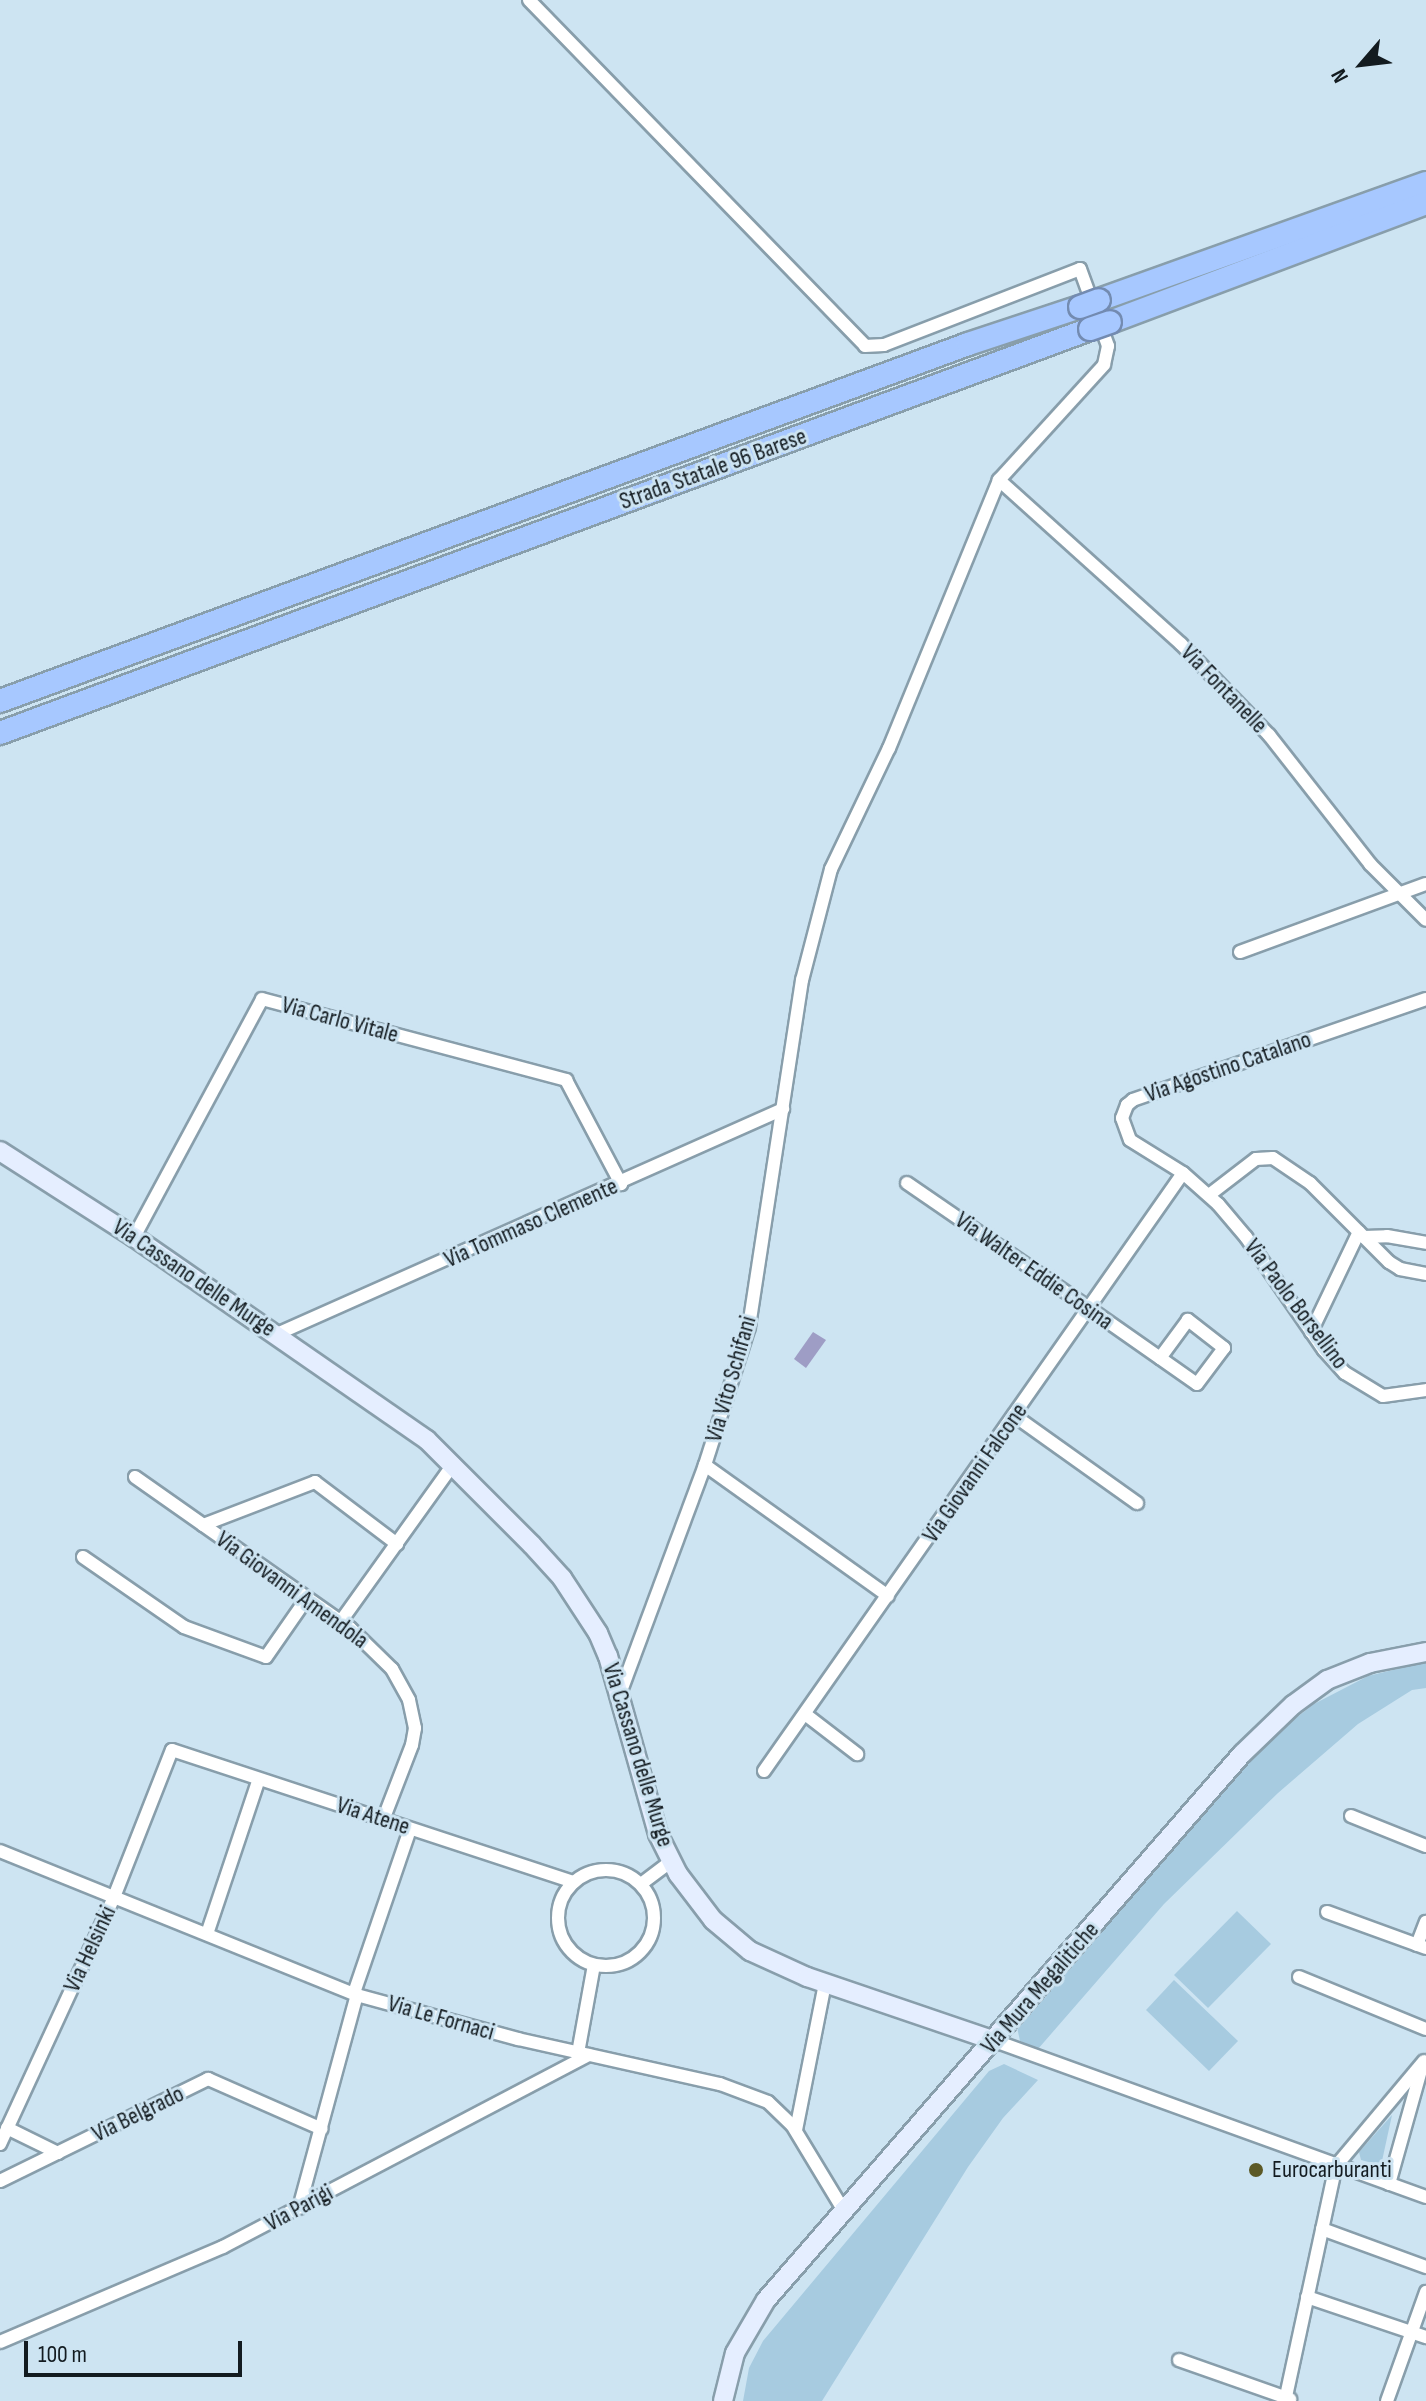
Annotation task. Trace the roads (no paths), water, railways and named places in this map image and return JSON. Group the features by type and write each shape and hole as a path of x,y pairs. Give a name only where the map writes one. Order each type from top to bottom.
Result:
{"highway":[{"path":"1381,200 1426,171"},
{"name":"Strada Statale 96 Barese","path":"0,701 968,344 1090,304 1426,183"},
{"name":"Strada Statale 96 Barese","path":"0,733 1424,205"}],"street":[{"name":"Via Vito Schifani","path":"529,0 865,346 884,345 1080,269 1108,346 1107,358 999,480 889,748 831,869 802,980 749,1327 705,1465 619,1696"},
{"name":"Via Fontanelle","path":"999,480 1190,653 1269,735 1370,864 1426,920"},
{"path":"1240,952 1426,884"},
{"name":"Via Carlo Vitale","path":"134,1237 262,999 566,1080 621,1184"},
{"name":"Via Agostino Catalano","path":"1183,1173 1130,1140 1122,1118 1127,1105 1426,999"},
{"name":"Via Tommaso Clemente","path":"277,1334 621,1184 783,1109"},
{"name":"Via Cassano delle Murge","path":"0,1151 134,1237 359,1390 454,1463 562,1578 586,1612 608,1656 658,1834 671,1861 713,1920 750,1951 825,1983 1426,2197"},
{"path":"1209,1195 1256,1159 1273,1158 1310,1183 1400,1269 1426,1274"},
{"name":"Via Paolo Borsellino","path":"1183,1173 1209,1195 1246,1237 1311,1332 1345,1373 1374,1393 1393,1396 1426,1390"},
{"name":"Via Giovanni Falcone","path":"764,1771 1183,1173"},
{"name":"Via Walter Eddie Cosina","path":"907,1183 1197,1384 1224,1348 1188,1320 1160,1358"},
{"path":"1361,1235 1426,1243"},
{"path":"1311,1332 1361,1235"},
{"path":"1015,1416 1137,1503"},
{"path":"341,1621 454,1463"},
{"path":"705,1465 888,1596"},
{"name":"Via Giovanni Amendola","path":"135,1477 341,1621 392,1669 403,1684 413,1714 412,1745 383,1820"},
{"path":"203,1525 315,1482 397,1544"},
{"path":"83,1557 184,1627 266,1657 307,1598"},
{"name":"Via Mura Megalitiche","path":"723,2401 735,2353 766,2300 995,2041 1242,1754 1293,1705 1327,1680 1370,1663 1426,1652"},
{"path":"805,1714 857,1754"},
{"name":"Via Atene","path":"172,1750 574,1882"},
{"name":"Via Helsinki","path":"0,2144 114,1897 172,1750"},
{"path":"207,1934 259,1779"},
{"path":"1351,1816 1426,1846"},
{"path":"299,2208 356,1994 410,1829"},
{"name":"Via Le Fornaci","path":"0,1851 356,1994 583,2054 720,2084 768,2102 796,2130 844,2211"},
{"path":"641,1884 671,1861"},
{"path":"612,1870 628,1875 641,1884 654,1913 648,1943 624,1963 594,1965 579,1959 560,1934 560,1902 574,1882 595,1871 612,1870"},
{"path":"1327,1912 1422,1946 1426,1922"},
{"path":"583,2054 594,1965"},
{"path":"1299,1977 1426,2029"},
{"path":"796,2130 825,1983"},
{"name":"Via Parigi","path":"0,2342 223,2247 583,2054"},
{"path":"1179,2360 1288,2399 1336,2166 1425,2058"},
{"path":"1389,2184 1425,2058"},
{"name":"Via Belgrado","path":"0,2181 208,2079 322,2129"},
{"path":"1412,2096 1426,2101"},
{"path":"7,2128 58,2153"},
{"path":"1322,2229 1426,2267"},
{"path":"1392,2400 1426,2292"},
{"path":"1307,2297 1426,2337"}],"place":[{"name":"Eurocarburanti","path":"1256,2170"}]}
